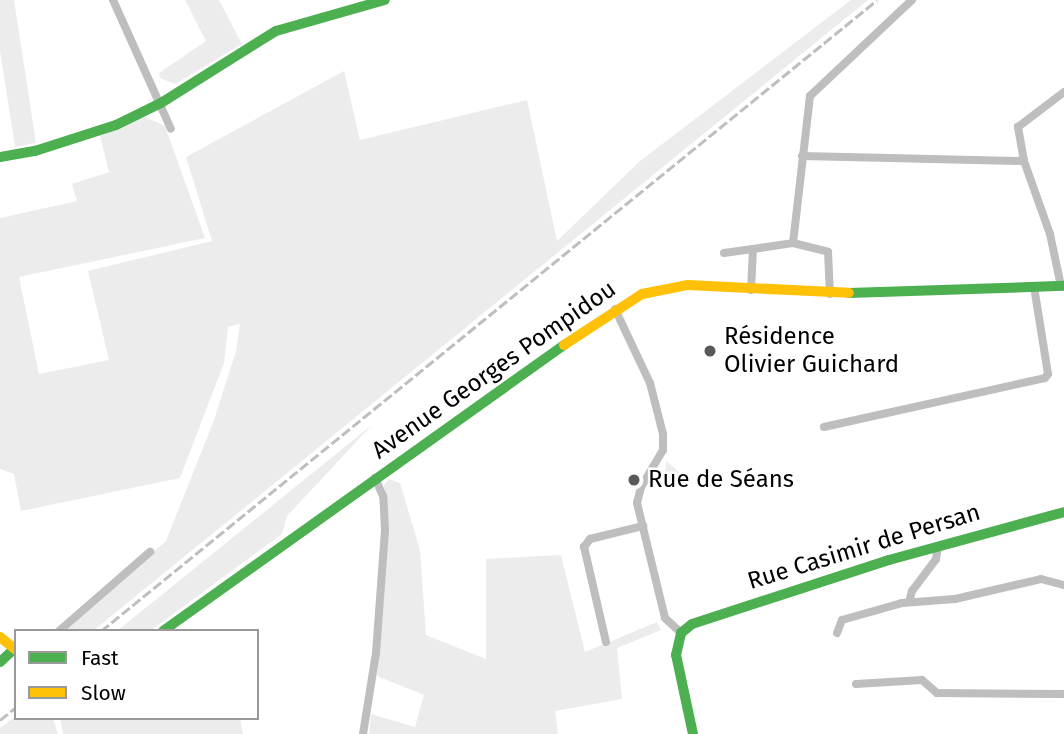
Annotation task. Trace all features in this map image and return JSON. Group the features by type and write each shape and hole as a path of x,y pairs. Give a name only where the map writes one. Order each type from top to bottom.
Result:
{"main road":[{"path":"0,157 85,137 161,103 276,31 385,0"},
{"name":"Avenue Georges Pompidou","path":"166,629 615,309 642,294 677,286 830,293 1062,286"},
{"name":"Rue Casimir de Persan","path":"681,633 709,616 938,546 1064,512"},
{"path":"681,633 676,663 693,734"},
{"path":"0,637 14,648"},
{"path":"0,662 14,650"}],"street":[{"path":"113,0 171,129"},
{"path":"793,243 810,96 912,0"},
{"path":"1062,286 1050,234 1024,161 1018,127 1064,92"},
{"path":"802,156 1024,161"},
{"path":"724,253 793,243 828,252 830,293"},
{"path":"751,290 753,249"},
{"path":"824,427 1045,378 1048,374 1034,287"},
{"path":"615,309 650,383 664,440 663,450 637,494 664,618 681,633"},
{"path":"363,734 375,663 384,545 384,502 375,478"},
{"path":"607,642 584,547 590,539 643,526"},
{"path":"909,602 936,559 938,546"},
{"path":"62,629 150,552"},
{"path":"837,634 842,620 909,602 955,599 1041,579 1064,585"},
{"path":"856,684 922,680 937,693 1064,694"}],"shaded area":[{"path":"0,0 14,0 36,143 15,147 0,51"},
{"path":"185,0 219,0 242,44 175,84 160,78 159,73 206,41"},
{"path":"851,0 868,0 95,629 67,629 166,541 214,420 236,351 240,324 228,327 224,363 180,478 21,511 14,474 0,469 0,218 77,201 72,184 109,172 100,136 143,116 165,126 205,238 19,277 39,374 109,360 88,271 212,241 186,157 344,71 360,140 527,100 557,241 640,161"},
{"path":"372,425 287,516 282,534 153,629 119,629"},
{"path":"666,461 678,471 681,482 671,490 664,484"},
{"path":"389,479 400,483 420,550 426,635 486,659 486,559 561,555 585,652 657,622 661,630 617,648 622,699 555,711 558,734 369,734 371,714 415,727 424,695 377,676 387,533 384,485"},
{"path":"14,718 14,720 54,720 58,734 0,734 0,728"},
{"path":"60,720 240,720 243,734 63,734"}],"railway":[{"path":"103,629 877,0"},
{"path":"0,720 14,709"}],"traffic: fast":[{"path":"0,157 35,151 116,125 161,103 276,31 385,0"},
{"path":"849,293 1064,286"},
{"path":"166,629 564,345"},
{"path":"693,734 676,655 681,633 692,624 889,560 1064,512"},
{"path":"0,662 14,649"}],"traffic: slow":[{"path":"564,345 642,294 688,285 849,293"},
{"path":"0,637 14,648"}],"place":[{"name":"Résidence Olivier Guichard","path":"710,351"},
{"name":"Rue de Séans","path":"634,480"}]}
